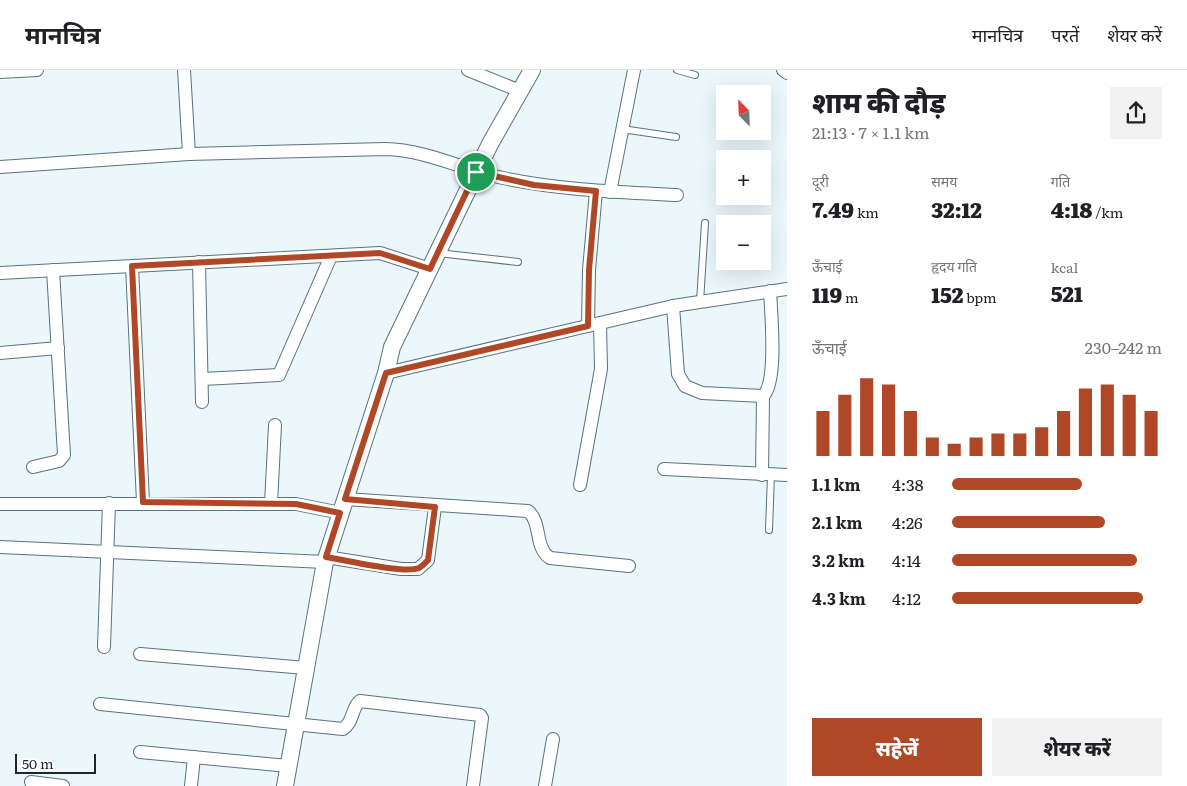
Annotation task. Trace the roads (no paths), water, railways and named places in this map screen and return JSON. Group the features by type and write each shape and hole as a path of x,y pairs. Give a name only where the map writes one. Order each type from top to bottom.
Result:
{"street":[{"path":"0,72 37,70"},
{"path":"184,70 189,154"},
{"path":"468,70 520,91"},
{"path":"285,786 326,559 386,373 392,346 476,172 532,70"},
{"path":"610,192 634,70"},
{"path":"783,70 787,73"},
{"path":"0,167 189,154 402,150 476,172 534,185 610,192 677,195"},
{"path":"580,485 601,369 594,324 589,270 596,191"},
{"path":"0,273 380,253 430,269"},
{"path":"202,379 279,375 331,256"},
{"path":"199,262 202,402"},
{"path":"132,266 143,502"},
{"path":"33,467 59,461 64,455 53,270"},
{"path":"386,373 673,306 770,291 786,286"},
{"path":"766,475 763,396 770,388 770,291"},
{"path":"673,306 678,374 685,386 702,393 760,394 763,396"},
{"path":"0,353 58,348"},
{"path":"271,504 274,425"},
{"path":"664,469 787,475"},
{"path":"0,504 143,502 296,504 528,511 534,519 543,552 550,558 629,566"},
{"path":"104,647 106,551 110,503"},
{"path":"0,546 326,559 401,569 418,569 428,560 435,507"},
{"path":"140,654 306,668"},
{"path":"100,704 343,729 349,724 357,704 360,702 480,716 482,718 473,786"},
{"path":"545,786 553,739"},
{"path":"140,752 288,766"},
{"path":"191,786 194,757"},
{"path":"31,782 63,786"}],"lane":[{"path":"677,70 695,75"},
{"path":"622,129 676,137"},
{"path":"700,302 705,223"},
{"path":"437,252 518,262"},
{"path":"766,475 769,530"}]}
